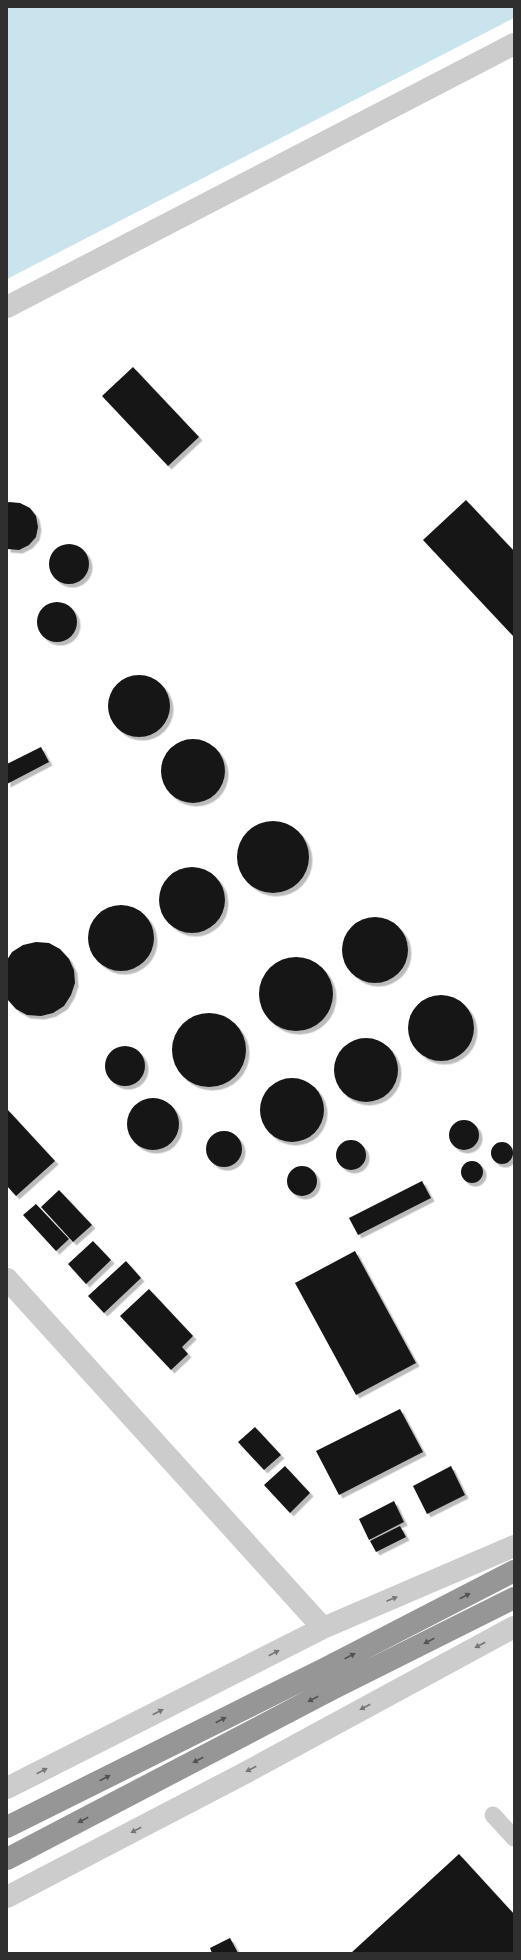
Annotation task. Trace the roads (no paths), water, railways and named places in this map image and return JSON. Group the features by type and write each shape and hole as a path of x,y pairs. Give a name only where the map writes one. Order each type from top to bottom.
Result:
{"highway":[{"path":"7,1827 326,1668 514,1571"},
{"path":"7,1859 327,1692 514,1598"}],"street":[{"path":"7,307 514,44"},
{"path":"7,1278 323,1628"},
{"path":"7,1788 323,1628 514,1546"},
{"path":"7,1897 243,1774 514,1627"}],"lane":[{"path":"493,1815 514,1838"}],"water":[{"path":"7,7 514,7 514,18 7,279"}]}
